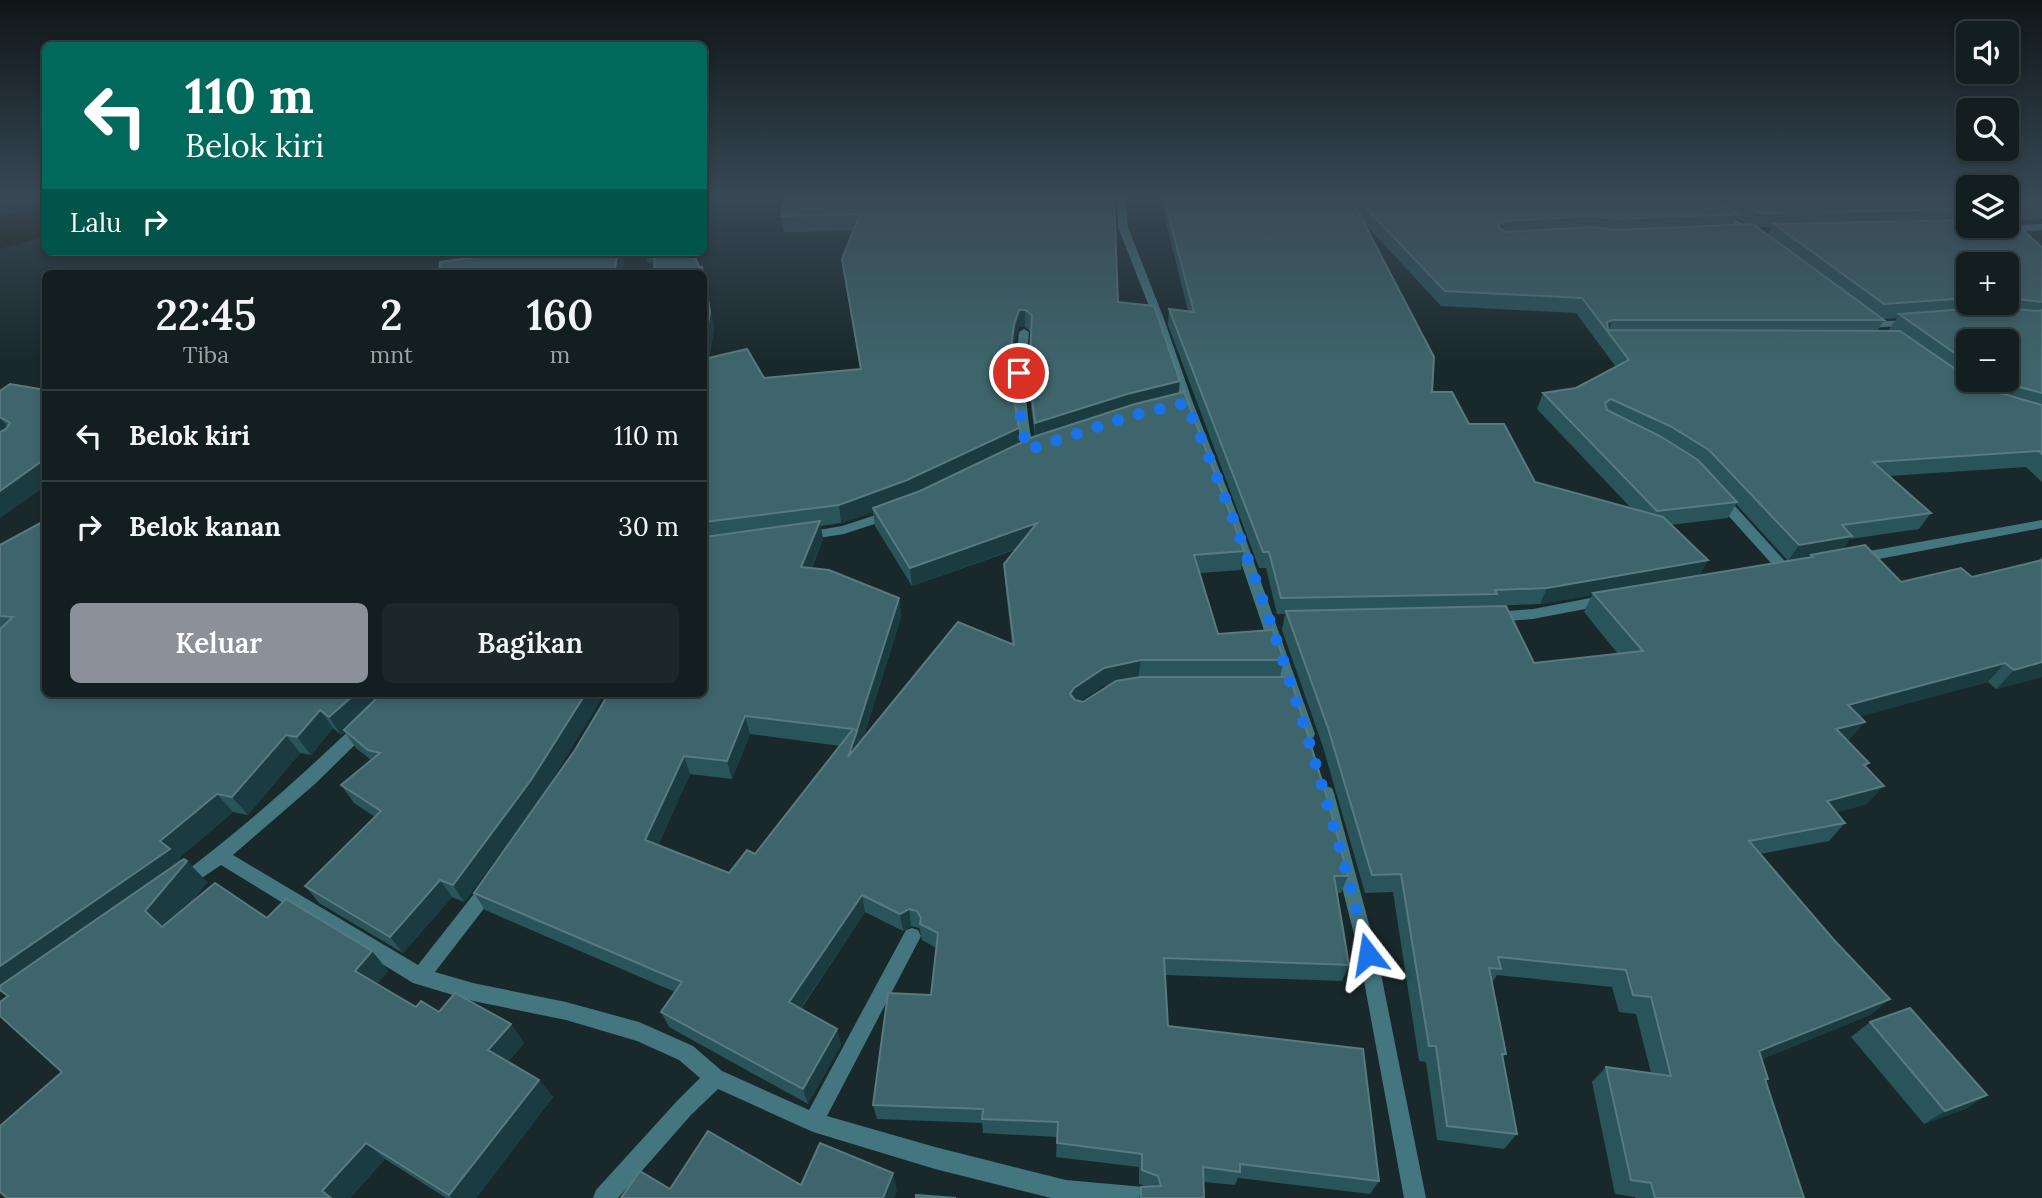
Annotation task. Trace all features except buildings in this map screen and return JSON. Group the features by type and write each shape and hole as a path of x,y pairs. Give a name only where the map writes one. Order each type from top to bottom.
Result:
{"street":[{"path":"1134,254 1159,319 1181,404 1212,463 1276,622 1287,687 1313,752"},
{"path":"1881,333 1865,322 1922,322"},
{"path":"1024,332 1020,397 1021,425 1028,450"},
{"path":"1712,489 1786,570"},
{"path":"790,539 844,530 903,509"},
{"path":"1839,561 2042,524"},
{"path":"1484,618 1533,614 1624,597"},
{"path":"165,895 220,856 309,779 381,711"},
{"path":"1321,778 1368,954 1415,1198"},
{"path":"220,856 420,977 473,992 566,1011 639,1032 686,1053 715,1078 813,1122 935,1158 1066,1191 1144,1198"},
{"path":"420,977 497,878"},
{"path":"813,1122 912,936"},
{"path":"604,1198 684,1108 715,1078"}],"route":[{"path":"1019,373 1021,425 1028,450 1130,416 1186,403 1212,463 1293,687 1333,818 1368,954"}]}
